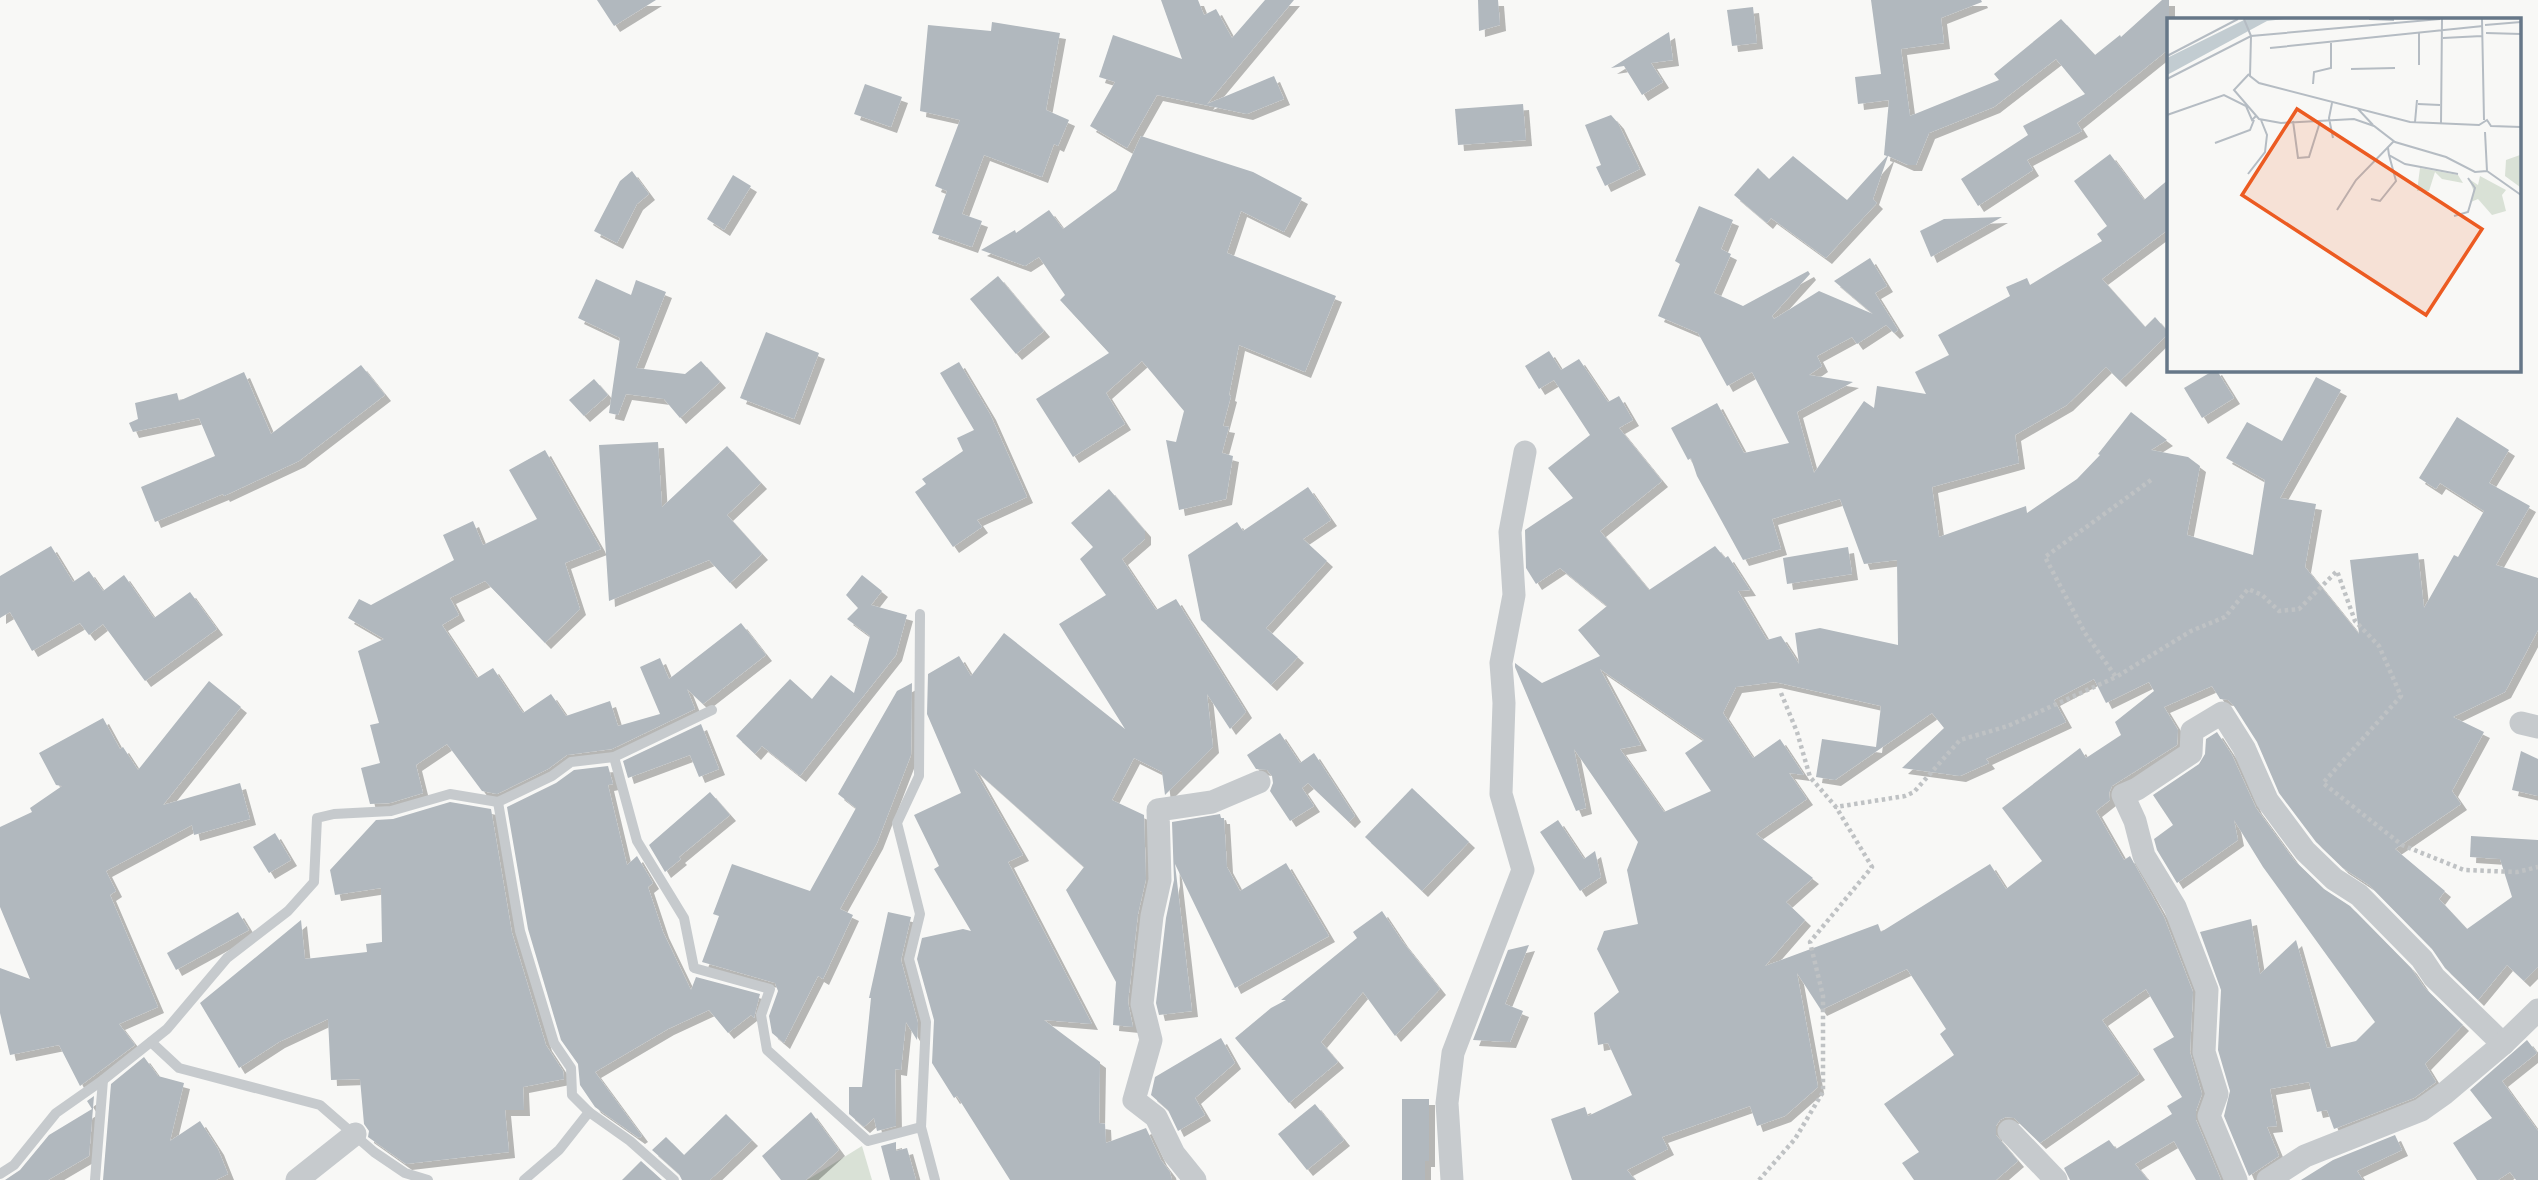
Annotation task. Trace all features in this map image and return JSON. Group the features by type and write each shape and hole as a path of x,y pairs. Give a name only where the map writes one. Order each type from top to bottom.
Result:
{"street":[{"path":"1452,1180 1447,1103 1453,1053 1524,870 1501,794 1504,703 1501,663 1514,595 1510,532 1525,452"},
{"path":"2236,1180 2209,1116 2217,1094 2204,1052 2207,990 2175,907 2144,856 2135,821 2123,795 2137,789 2191,753 2192,731 2222,713 2244,748 2267,800 2305,851 2334,878 2359,895 2422,959 2434,977 2503,1044"},
{"path":"1195,1180 1174,1154 1156,1117 1134,1100 1151,1041 1142,1004 1152,916 1160,880 1158,810 1212,802 1259,782"},
{"path":"2268,1180 2305,1156 2421,1110 2503,1044 2538,1010"},
{"path":"2009,1131 2056,1180"},
{"path":"297,1180 355,1134"}],"lane":[{"path":"920,614 919,776 897,823 920,914 909,959 926,1022 921,1127 935,1180"},
{"path":"0,1174 14,1165 56,1113 167,1029 227,958 288,911 314,882 317,818 334,814 391,811 450,794 498,802 552,776 571,762 614,757 712,710"},
{"path":"614,757 637,841 684,918 694,968 770,989 761,1015 767,1050 868,1142 921,1127"},
{"path":"498,802 520,931 554,1043 571,1068 572,1095 589,1112 630,1141 674,1180"},
{"path":"151,1042 179,1068 320,1105 374,1152 405,1173 428,1180"},
{"path":"95,1180 103,1080"},
{"path":"524,1180 559,1150 589,1112"}],"path":[{"path":"2116,677 2085,633 2046,557 2151,480"},
{"path":"1836,807 1905,796 1914,792 1960,740 2008,726 2116,677 2191,631 2225,617 2248,589 2262,595 2279,611 2299,609 2337,571 2355,621 2379,646 2401,696 2323,783 2402,845 2463,870 2517,872 2538,867"},
{"path":"1759,1180 1795,1139 1823,1092 1823,996 1810,942 1872,867 1836,807 1810,777 1797,732 1781,693"}],"shaded area":[{"path":"862,1146 872,1180 807,1180"}],"building":[{"path":"597,0 656,0 614,26"},
{"path":"1161,0 1198,0 1204,15 1216,9 1232,38 1265,0 1294,0 1207,104 1274,76 1284,99 1247,114 1157,95 1127,148 1090,126 1115,82 1099,77 1113,35 1182,59"},
{"path":"1478,0 1498,0 1500,25 1479,31"},
{"path":"1871,0 1982,2 1941,18 1944,43 1901,49 1910,116 1999,80 1994,74 2061,19 2095,55 2120,35 2121,37 2162,0 2169,0 2167,51 2077,123 2082,131 2027,160 2033,170 1978,206 1961,179 2028,135 2023,126 2085,94 2056,59 1994,107 1929,133 1916,165 1908,165 1888,156 1873,199 1877,203 1826,258 1771,218 1767,223 1734,195 1758,168 1769,179 1793,156 1847,200 1887,156 1884,155 1889,100 1858,104 1855,77 1881,74"},
{"path":"1753,7 1757,43 1732,46 1727,10"},
{"path":"992,22 1060,33 1046,110 1069,120 1058,146 1054,144 1042,177 984,155 962,214 982,221 972,247 932,233 947,191 935,186 960,120 920,111 928,25 991,31"},
{"path":"1669,32 1673,60 1651,63 1663,82 1642,95 1624,66 1611,68"},
{"path":"865,84 902,97 891,127 854,114"},
{"path":"1523,104 1526,140 1458,145 1455,109"},
{"path":"1611,115 1618,123 1640,169 1605,186 1596,167 1601,165 1585,125"},
{"path":"1141,136 1253,172 1302,198 1284,232 1241,211 1227,253 1336,296 1305,372 1239,345 1223,426 1229,427 1222,453 1233,456 1226,499 1179,510 1166,440 1176,442 1184,411 1142,361 1106,393 1125,424 1073,457 1036,399 1109,353 1060,300 1065,295 1039,257 1025,266 981,250 1015,230 1016,233 1049,210 1063,229 1116,190"},
{"path":"2110,154 2144,200 2167,181 2167,230 2102,279 2145,327 2155,317 2167,331 2167,335 2120,381 2106,367 2067,405 2015,435 2019,463 1932,487 1939,537 2026,506 2027,513 2077,479 2100,455 2098,454 2131,412 2167,440 2151,450 2188,457 2200,466 2187,535 2253,555 2265,480 2226,458 2247,422 2282,441 2316,377 2341,390 2280,498 2316,504 2305,567 2359,634 2350,560 2418,553 2424,608 2454,555 2458,557 2484,511 2440,483 2436,489 2419,478 2457,417 2509,450 2489,483 2530,506 2496,565 2538,578 2538,630 2505,692 2453,717 2484,732 2452,791 2461,804 2395,849 2445,891 2439,899 2467,929 2512,897 2500,859 2470,857 2471,836 2538,840 2538,967 2524,981 2507,965 2478,1000 2369,885 2343,868 2316,842 2279,793 2257,742 2234,706 2228,700 2220,699 2212,686 2164,707 2178,730 2177,745 2112,786 2110,800 2096,811 2124,860 2130,856 2164,917 2193,992 2190,1052 2202,1094 2196,1120 2221,1180 2196,1180 2174,1141 2135,1164 2148,1180 2070,1180 2064,1168 2109,1140 2116,1149 2172,1114 2167,1106 2182,1097 2153,1049 2174,1037 2146,989 2102,1020 2139,1074 2040,1143 2014,1118 2006,1117 2000,1120 1996,1126 1996,1135 2018,1161 1996,1180 1914,1180 1902,1163 1919,1152 1884,1104 1954,1055 1940,1034 1946,1029 1907,969 1821,1010 1797,973 1818,1087 1785,1116 1757,1126 1750,1106 1662,1137 1668,1149 1627,1170 1635,1180 1572,1180 1551,1119 1585,1107 1588,1116 1632,1095 1608,1043 1598,1045 1594,1013 1619,992 1597,949 1604,931 1638,924 1627,870 1638,842 1574,749 1586,808 1576,811 1515,667 1515,663 1542,683 1600,656 1578,630 1607,606 1560,568 1536,584 1526,568 1525,530 1573,498 1548,468 1590,435 1554,380 1539,389 1525,366 1549,351 1561,370 1579,359 1608,402 1619,396 1633,420 1619,428 1662,481 1600,531 1649,590 1715,546 1725,558 1728,556 1750,590 1738,591 1767,640 1781,636 1799,664 1795,633 1820,628 1898,645 1897,560 1864,564 1840,499 1772,519 1781,549 1743,560 1697,476 1691,458 1688,460 1671,428 1717,403 1744,453 1789,443 1752,372 1727,386 1698,333 1658,316 1680,264 1675,261 1699,206 1733,220 1721,249 1731,254 1714,293 1743,306 1808,271 1810,274 1772,316 1774,319 1819,291 1873,314 1834,281 1870,258 1887,286 1875,293 1898,330 1894,333 1886,325 1857,344 1852,337 1817,356 1822,366 1809,375 1853,382 1797,412 1814,473 1864,401 1874,408 1877,386 1926,394 1915,372 1949,355 1938,335 2010,296 2006,287 2027,278 2030,285 2102,241 2097,234 2107,226 2074,181","holes":["1600,669 1704,740 1685,753 1711,791 1664,812 1620,749 1641,745","2094,679 2106,703 2149,682 2154,691 2115,722 2121,735 2086,758 2080,748 2002,808 2042,861 2006,889 1990,864 1881,932 1878,924 1765,966 1805,920 1786,902 1813,878 1756,834 1807,799 1789,773 1804,775 1780,739 1753,758 1723,713 1736,687 1775,682 1881,706 1876,747 1822,739 1816,777 1835,780 1932,713 1944,728 1902,768 1960,776 1989,763 1986,759 2066,722 2054,700"]},
{"path":"632,171 649,194 637,204 617,243 594,231 620,181"},
{"path":"733,175 751,186 724,230 707,219"},
{"path":"2002,217 1931,257 1920,231 1944,219"},
{"path":"998,276 1044,331 1016,354 970,299"},
{"path":"596,279 631,295 636,280 666,292 636,368 685,374 701,361 720,382 680,418 664,399 626,394 618,415 609,413 620,338 578,318"},
{"path":"766,332 819,353 794,419 740,398"},
{"path":"959,362 990,414 1027,497 977,520 982,527 953,547 915,492 926,484 922,479 963,451 957,438 974,430 940,373"},
{"path":"361,365 385,395 299,461 224,496 223,494 155,522 141,487 215,456 199,418 133,432 129,423 138,419 135,403 177,393 179,401 244,372 271,434"},
{"path":"2217,371 2234,398 2202,418 2184,388"},
{"path":"594,379 608,395 584,416 569,400"},
{"path":"658,442 662,507 727,446 761,483 727,515 762,554 730,583 709,560 609,601 599,445"},
{"path":"545,450 601,549 565,563 580,609 545,643 485,581 450,598 459,615 442,625 477,678 493,668 523,713 551,694 566,716 610,701 618,726 660,714 640,667 660,658 669,679 741,623 766,655 703,704 687,689 695,709 612,749 567,755 548,769 497,794 482,791 447,744 416,765 423,793 390,803 370,804 361,768 380,763 370,725 379,723 358,651 384,639 348,618 359,599 371,605 454,560 443,535 473,521 483,545 537,519 509,470"},
{"path":"1308,487 1331,520 1303,539 1327,561 1266,628 1298,657 1271,685 1201,620 1188,555 1237,522 1243,531"},
{"path":"1109,489 1145,531 1145,539 1122,559 1156,610 1176,599 1246,712 1230,729 1207,694 1213,747 1165,795 1162,772 1134,758 1112,800 1144,815 1146,879 1138,914 1128,1002 1133,1027 1113,1025 1116,982 1066,890 1084,867 974,769 1023,855 1008,862 1092,1024 1044,1020 1100,1062 1099,1123 1105,1124 1106,1143 1146,1128 1172,1180 1010,1180 957,1096 954,1098 932,1063 934,1020 917,959 922,938 963,929 971,931 934,869 939,866 914,815 961,793 927,714 928,674 959,656 971,676 1004,633 1125,729 1059,624 1106,595 1080,559 1093,547 1071,523"},
{"path":"51,546 73,582 89,571 103,591 124,575 154,618 190,592 217,629 145,681 103,624 89,635 80,623 32,651 10,612 0,618 0,576"},
{"path":"1848,547 1852,574 1787,584 1783,558"},
{"path":"862,575 882,591 871,605 907,615 896,655 800,776 762,746 755,754 736,736 790,679 812,699 831,675 854,693 870,636 847,619 858,608 846,595"},
{"path":"209,681 241,707 163,805 240,783 250,819 194,835 192,825 106,871 116,891 110,895 158,1007 119,1024 135,1045 80,1086 59,1045 10,1055 0,1013 0,968 30,979 0,907 0,827 32,812 30,808 62,786 56,785 39,753 103,718 120,749 123,747 138,770"},
{"path":"912,683 911,755 877,843 840,909 853,915 823,979 818,976 784,1043 772,1033 769,1016 778,991 775,983 702,962 719,916 713,914 732,864 810,891 856,808 838,794 897,691"},
{"path":"701,724 719,769 699,777 690,755 628,778 623,761"},
{"path":"2217,732 2232,755 2256,808 2294,860 2324,889 2350,906 2411,968 2424,987 2463,1025 2425,1064 2436,1082 2414,1098 2334,1129 2327,1110 2317,1112 2309,1082 2270,1089 2277,1126 2267,1127 2279,1156 2249,1176 2224,1116 2230,1091 2218,1050 2221,990 2200,932 2251,919 2260,974 2296,940 2327,1048 2356,1041 2375,1022 2263,867 2234,820 2238,840 2177,883 2157,850 2154,839 2173,825 2153,795 2199,764 2205,754 2206,739"},
{"path":"1280,733 1300,763 1314,753 1355,816 1349,822 1308,783 1302,788 1314,806 1290,821 1270,791 1272,776 1267,770 1256,769 1247,755"},
{"path":"2521,751 2538,759 2538,796 2512,790"},
{"path":"608,766 613,784 608,785 627,865 637,856 653,883 648,887 663,932 691,990 696,977 760,994 754,1018 751,1015 728,1033 709,1010 668,1029 595,1072 642,1136 639,1138 595,1107 580,1085 578,1064 561,1040 528,929 507,807 556,783 574,770"},
{"path":"1412,788 1469,842 1422,891 1365,837"},
{"path":"710,792 730,815 665,872 649,845"},
{"path":"450,802 491,809 512,933 546,1045 563,1071 564,1079 523,1087 524,1110 505,1110 509,1152 406,1164 368,1137 369,1131 364,1124 360,1079 331,1080 328,1019 279,1042 239,1068 200,1003 301,920 305,959 367,952 366,944 382,942 381,888 335,895 330,870 376,820 393,819"},
{"path":"1220,814 1221,818 1224,818 1227,867 1240,891 1286,863 1329,936 1235,988 1175,864 1192,1011 1159,1015 1156,1003 1166,918 1174,880 1172,822"},
{"path":"1558,820 1584,859 1595,851 1601,877 1580,891 1540,832"},
{"path":"275,833 291,860 269,873 253,847"},
{"path":"1382,911 1440,989 1395,1036 1363,992 1321,1042 1338,1062 1289,1103 1235,1038 1271,1008 1286,1000 1281,1000 1357,938 1353,932"},
{"path":"238,912 249,930 176,970 167,953"},
{"path":"888,912 911,917 901,960 918,1023 917,1040 906,1022 901,1070 895,1069 896,1126 877,1131 874,1118 864,1127 849,1114 849,1087 862,1087 869,998"},
{"path":"1529,945 1505,1004 1523,1011 1510,1042 1473,1040 1508,950"},
{"path":"1221,1038 1235,1063 1195,1098 1205,1115 1178,1131 1168,1110 1151,1095 1155,1077"},
{"path":"2527,1040 2537,1053 2502,1081 2538,1131 2538,1180 2516,1180 2510,1172 2498,1180 2477,1180 2453,1143 2492,1118 2470,1090"},
{"path":"144,1057 158,1076 184,1083 170,1141 200,1121 218,1149 228,1174 216,1180 103,1180 111,1084"},
{"path":"94,1096 89,1156 48,1180 5,1180 20,1170 49,1135 92,1109 87,1101"},
{"path":"1402,1099 1429,1099 1429,1161 1425,1161 1425,1180 1402,1180"},
{"path":"1315,1104 1344,1140 1307,1170 1278,1134"},
{"path":"811,1112 839,1150 806,1180 781,1180 762,1156"},
{"path":"726,1114 752,1140 710,1180 682,1180 679,1174 652,1150 666,1137 684,1155"},
{"path":"2395,1135 2402,1150 2357,1171 2363,1180 2301,1180 2333,1160"},
{"path":"896,1142 896,1151 907,1148 916,1180 890,1180 881,1146"},
{"path":"641,1161 662,1180 622,1180"}]}
